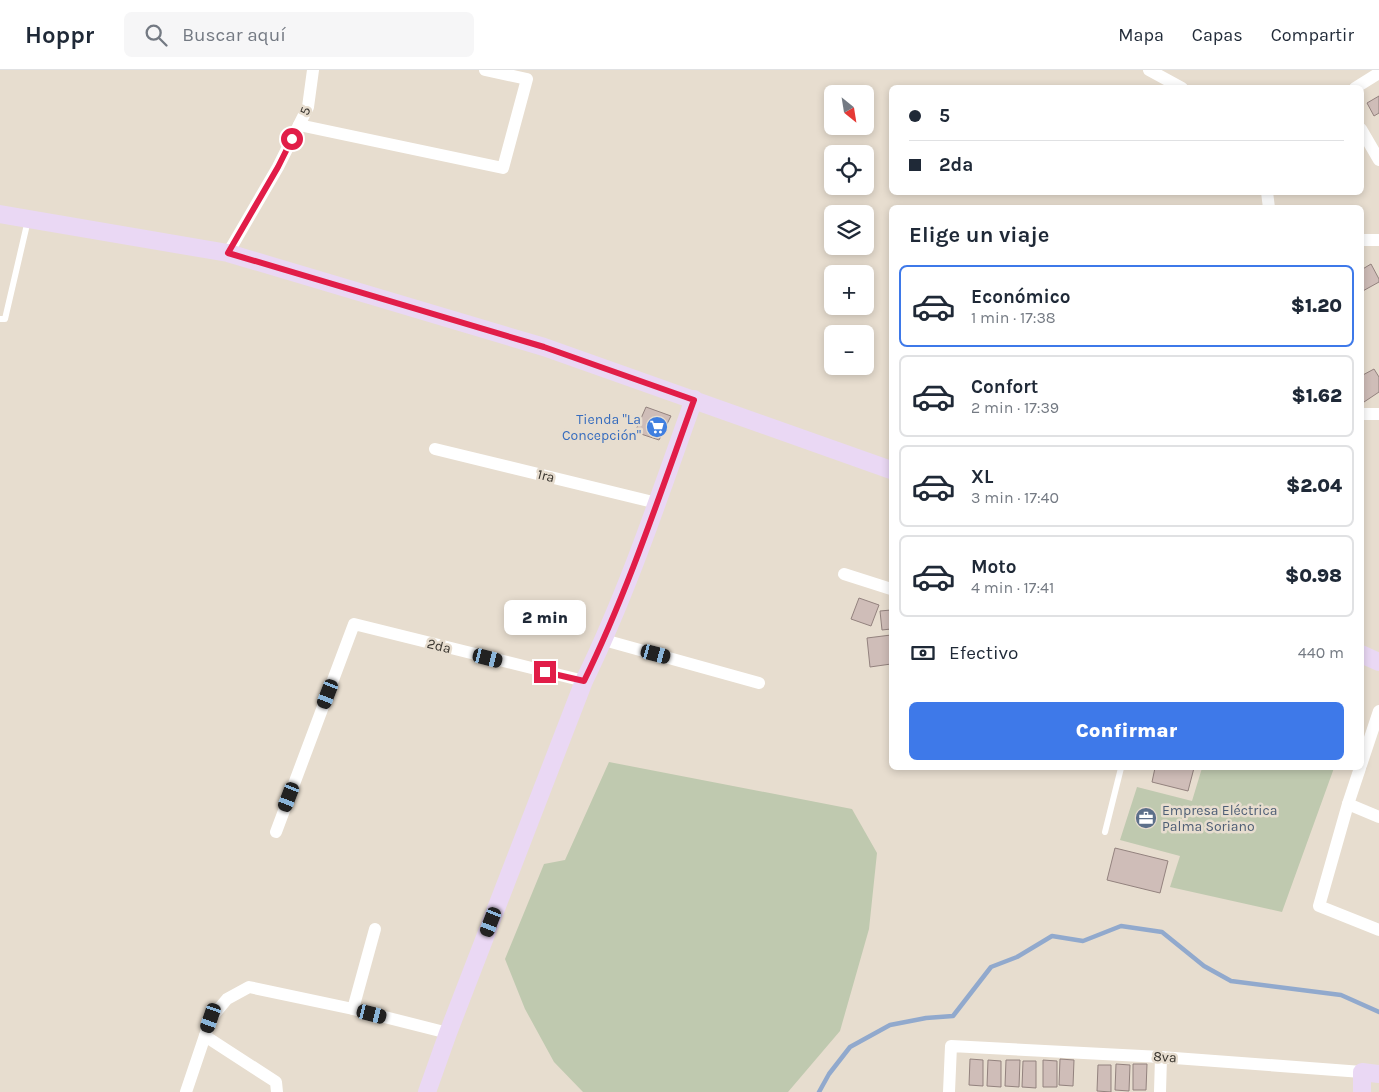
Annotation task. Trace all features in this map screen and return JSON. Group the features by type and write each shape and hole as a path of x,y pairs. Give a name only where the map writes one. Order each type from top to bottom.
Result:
{"main road":[{"path":"0,214 228,253 544,347 889,469"},
{"path":"427,1092 584,681 604,640 657,503 694,400"},
{"path":"1364,655 1379,662"},
{"path":"1362,1092 1371,1073"}],"street":[{"name":"5","path":"228,253 278,167 308,107 313,70"},
{"path":"299,125 503,168 527,79 485,70"},
{"path":"1149,70 1176,85"},
{"path":"1360,85 1379,73"},
{"path":"1364,134 1379,160"},
{"path":"1364,240 1379,240"},
{"path":"1364,414 1379,414"},
{"name":"1ra","path":"435,449 657,503"},
{"path":"844,574 889,588"},
{"name":"2da","path":"276,832 354,624 584,681"},
{"path":"604,640 759,683"},
{"path":"1364,757 1379,712"},
{"path":"1360,770 1319,906 1379,930"},
{"path":"1348,804 1379,817"},
{"path":"353,1009 374,929"},
{"path":"186,1092 211,1018 227,999 249,986 353,1009 448,1033"},
{"path":"205,1036 276,1082 277,1092"},
{"name":"8va","path":"949,1092 950,1046 1161,1057 1371,1073"},
{"path":"1160,1092 1161,1057"}],"lane":[{"path":"0,320 5,319 29,218"},
{"path":"1105,832 1120,770"}],"green space":[{"path":"609,762 852,809 877,853 869,929 840,1031 788,1092 583,1092 554,1062 525,1009 505,959 544,864 565,860"},
{"path":"1201,770 1333,770 1282,912 1170,887 1180,856 1120,840 1137,787 1192,801"}],"building":[{"path":"1379,96 1379,113 1374,116 1367,103"},
{"path":"1371,264 1379,282 1364,290 1364,268"},
{"path":"1374,369 1379,377 1379,392 1364,402 1364,374"},
{"path":"646,407 671,416 659,440 635,432"},
{"path":"859,598 879,605 871,626 851,619"},
{"path":"889,610 889,629 882,630 880,611"},
{"path":"889,635 889,664 870,667 867,638"},
{"path":"1155,770 1193,770 1188,791 1152,782"},
{"path":"1115,848 1168,861 1160,893 1107,880"},
{"path":"970,1059 983,1060 983,1086 969,1085"},
{"path":"1060,1059 1074,1060 1073,1086 1059,1085"},
{"path":"988,1060 1001,1061 1001,1087 987,1086"},
{"path":"1006,1060 1020,1060 1019,1087 1005,1086"},
{"path":"1043,1060 1057,1061 1057,1087 1043,1087"},
{"path":"1023,1061 1036,1061 1036,1088 1022,1087"},
{"path":"1116,1064 1130,1065 1129,1091 1115,1090"},
{"path":"1133,1064 1147,1064 1146,1090 1133,1090"},
{"path":"1098,1065 1111,1065 1111,1092 1097,1091"}],"waterway":[{"path":"819,1092 829,1074 850,1047 890,1025 926,1018 953,1016 991,967 1017,957 1052,936 1083,941 1121,926 1162,932 1204,966 1231,981 1341,995 1379,1012"}],"place":[{"name":"Tienda \"La Concepción\"","path":"657,427"},
{"name":"Empresa Eléctrica Palma Soriano","path":"1146,818"}],"route":[{"path":"292,139 228,253 544,347 694,400 657,503 604,640 584,681 545,672"}]}
